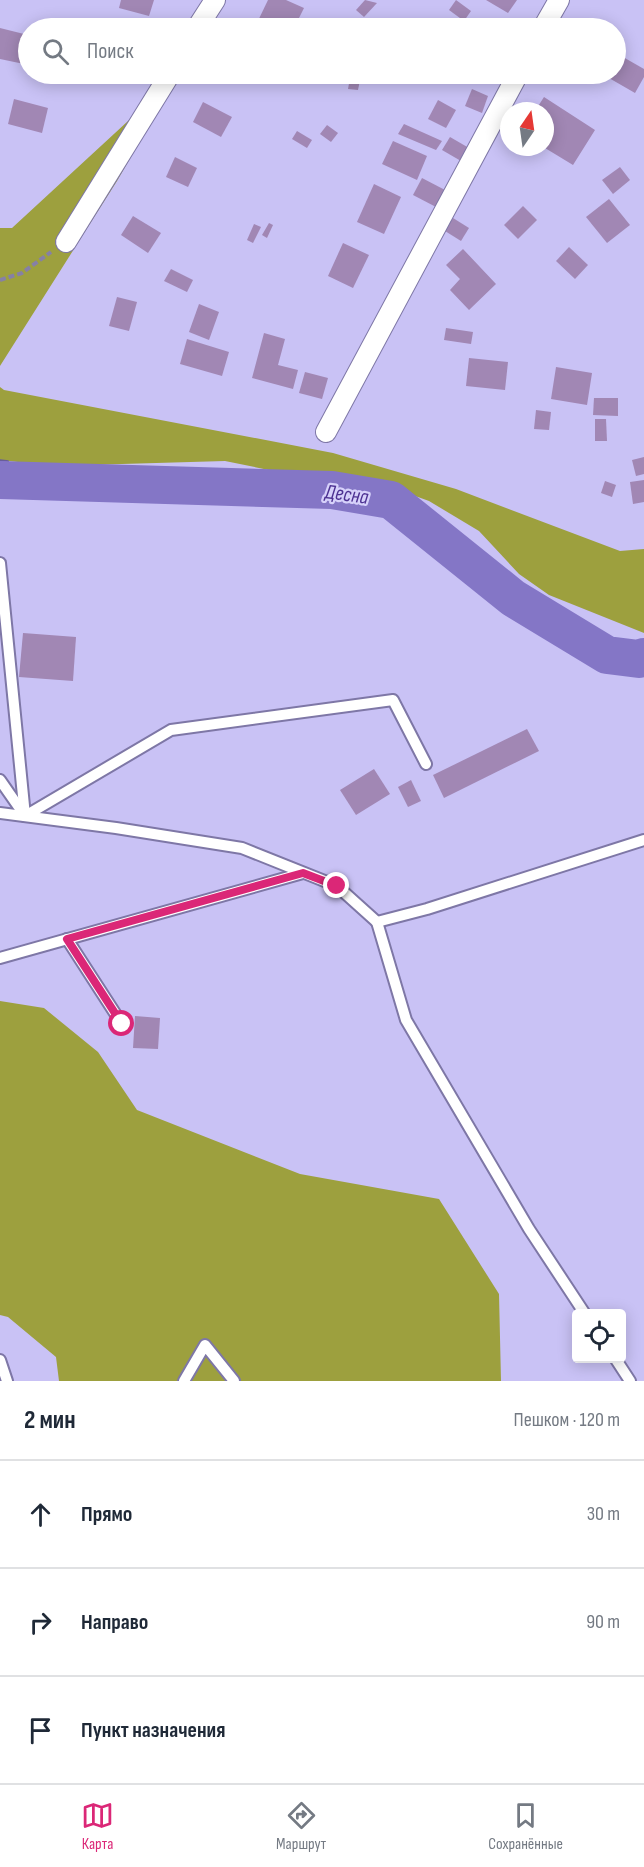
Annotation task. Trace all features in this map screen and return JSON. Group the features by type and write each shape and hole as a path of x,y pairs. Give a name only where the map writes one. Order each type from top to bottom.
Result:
{"street":[{"path":"203,18 215,0"},
{"path":"549,18 559,0"},
{"path":"66,242 164,84"},
{"path":"326,432 513,84"}],"lane":[{"path":"0,563 25,816"},
{"path":"25,816 171,730 369,703 393,700 426,764"},
{"path":"0,780 25,816"},
{"path":"0,813 242,848 337,886 377,922 406,1020 529,1228 582,1309"},
{"path":"377,922 427,909 644,840"},
{"path":"0,958 303,873"},
{"path":"67,939 122,1024"},
{"path":"184,1381 205,1345 234,1381"},
{"path":"0,1360 7,1381"},
{"path":"618,1363 630,1381"}],"path":[{"path":"0,280 22,273 66,242"}],"shaded area":[{"path":"168,84 173,84 117,181 0,366 0,228 12,228"},
{"path":"0,387 4,390 333,453 456,489 620,551 644,549 644,633 549,595 519,574 479,531 429,501 393,488 298,476 225,461 53,466 0,460"},
{"path":"0,460 8,461 21,498 0,494"},
{"path":"0,1001 44,1008 98,1052 137,1110 300,1174 439,1199 499,1294 501,1381 59,1381 56,1357 8,1317 0,1315"}],"building":[{"path":"121,0 154,0 149,16 119,8"},
{"path":"268,0 286,0 304,8 299,18 259,18"},
{"path":"365,0 377,3 364,17 356,10"},
{"path":"456,0 471,11 466,18 460,18 449,10"},
{"path":"486,0 517,0 508,13"},
{"path":"0,28 18,32 18,63 0,59"},
{"path":"626,59 644,69 644,77 635,93 619,84 626,84"},
{"path":"349,84 359,84 358,90 348,89"},
{"path":"472,89 488,96 482,113 465,106"},
{"path":"544,97 552,102 541,102"},
{"path":"14,99 48,108 42,133 8,124"},
{"path":"438,100 456,110 446,128 428,119"},
{"path":"203,102 232,117 221,137 193,122"},
{"path":"554,103 595,130 573,165 554,153"},
{"path":"404,124 442,141 436,150 398,134"},
{"path":"327,125 338,133 331,142 320,134"},
{"path":"297,131 312,140 307,148 292,139"},
{"path":"450,137 469,148 461,161 442,150"},
{"path":"393,141 427,156 417,180 382,164"},
{"path":"175,157 197,168 188,187 166,177"},
{"path":"620,167 630,180 613,194 602,180"},
{"path":"422,178 445,190 436,207 413,195"},
{"path":"374,184 401,197 384,234 357,222"},
{"path":"609,199 630,225 607,243 586,217"},
{"path":"523,206 537,220 518,239 504,225"},
{"path":"133,216 161,233 148,253 121,235"},
{"path":"453,218 469,228 461,241 445,231"},
{"path":"269,223 273,225 267,238 262,235"},
{"path":"254,224 261,227 253,243 247,240"},
{"path":"343,243 369,255 353,288 328,276"},
{"path":"569,247 588,265 575,279 556,261"},
{"path":"463,249 496,284 469,310 450,290 460,279 446,265"},
{"path":"171,269 193,280 187,292 164,281"},
{"path":"117,297 137,302 129,331 109,326"},
{"path":"199,304 219,312 209,340 189,332"},
{"path":"446,328 473,332 471,344 444,340"},
{"path":"264,333 285,339 278,365 298,370 293,389 252,378"},
{"path":"187,339 229,352 222,376 180,364"},
{"path":"469,358 508,362 505,390 466,386"},
{"path":"556,367 592,373 587,405 551,399"},
{"path":"305,372 328,378 322,399 299,393"},
{"path":"594,398 618,398 618,416 593,415"},
{"path":"536,410 551,412 549,430 534,429"},
{"path":"595,419 606,419 607,441 595,441"},
{"path":"644,457 644,474 636,476 632,460"},
{"path":"644,480 644,502 633,504 630,482"},
{"path":"605,481 616,485 612,497 601,493"},
{"path":"23,633 76,637 73,681 19,677"},
{"path":"527,729 539,751 444,798 433,775"},
{"path":"374,769 390,794 356,815 340,790"},
{"path":"411,780 421,801 408,807 398,787"},
{"path":"135,1016 160,1018 158,1049 133,1048"}],"waterway":[{"name":"Десна","path":"0,480 332,490 391,500 513,598 607,655 639,659 644,657"}],"route":[{"path":"122,1024 67,939 303,873 337,886"}]}
